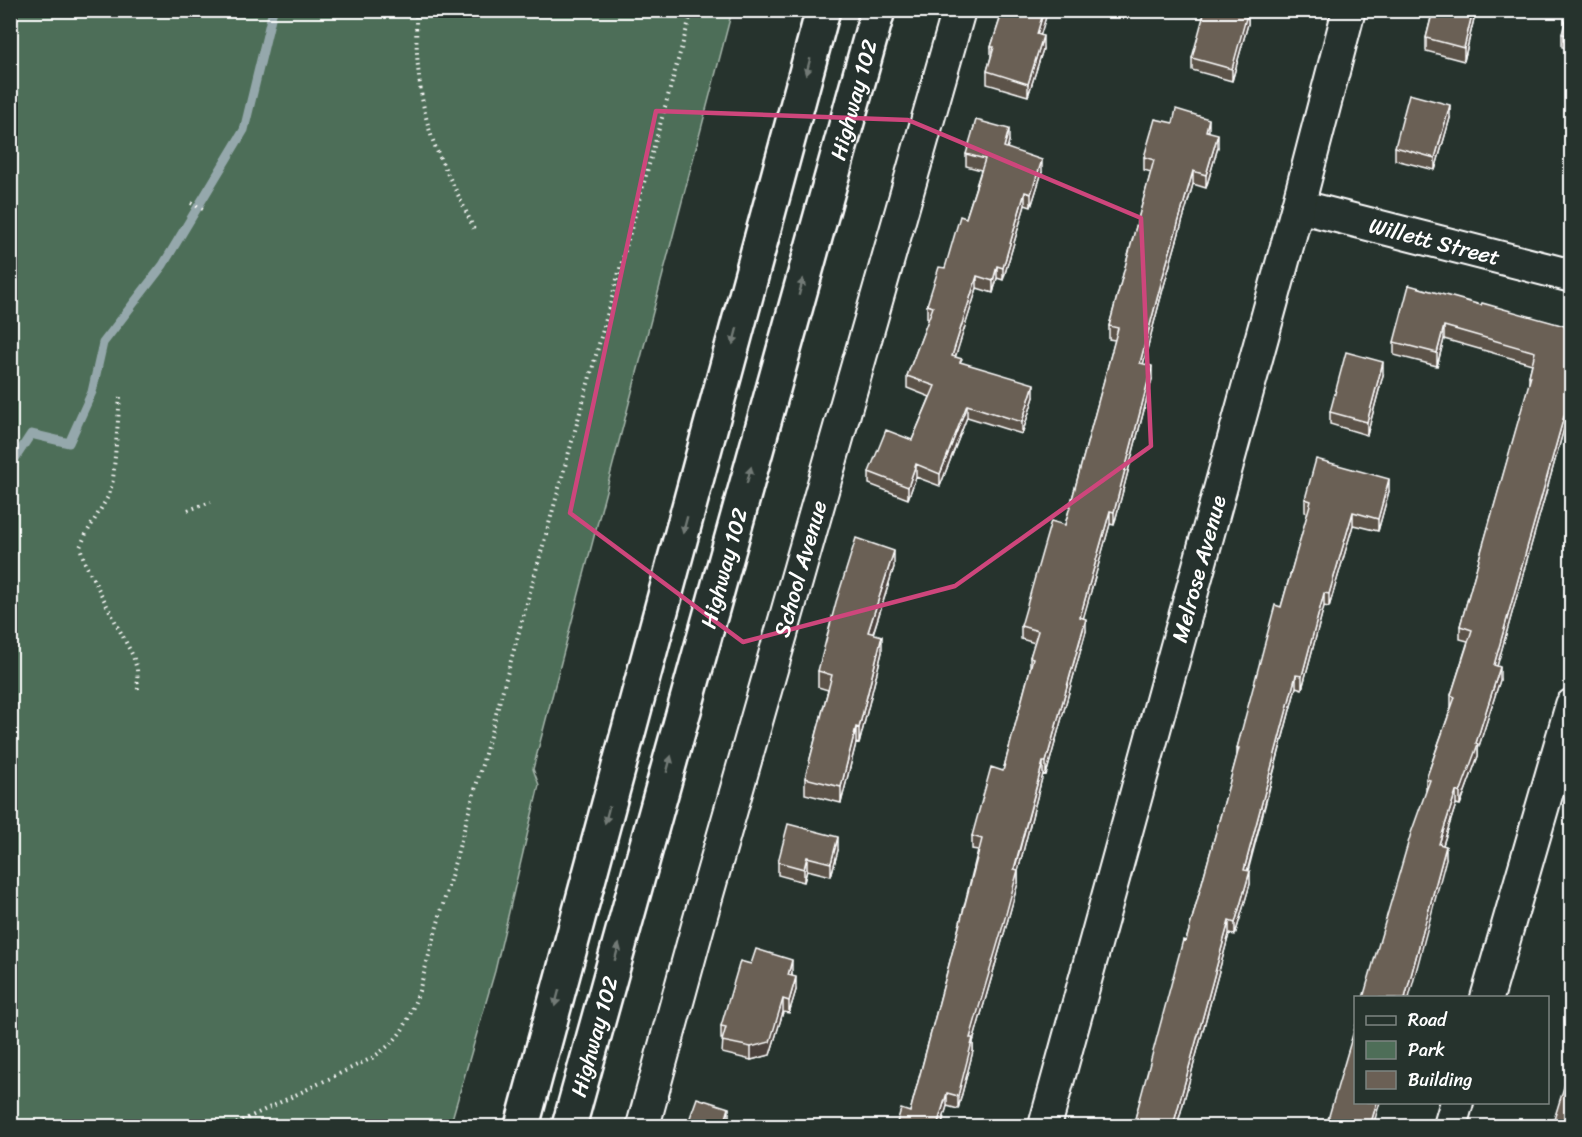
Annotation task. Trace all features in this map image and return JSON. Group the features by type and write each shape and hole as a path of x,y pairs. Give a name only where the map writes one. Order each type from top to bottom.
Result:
{"highway":[{"name":"Highway 102","path":"522,1126 823,10"},
{"name":"Highway 102","path":"571,1121 878,10"}],"street":[{"name":"School Avenue","path":"643,1126 958,10"},
{"name":"Melrose Avenue","path":"1045,1126 1298,206 1349,10"},
{"name":"Willett Street","path":"1298,206 1572,276"},
{"path":"1488,996 1572,705"},
{"path":"1450,1126 1456,1104"}],"path":[{"path":"416,10 416,58 424,106 433,139 474,230"},
{"path":"231,1126 372,1058 388,1048 406,1028 419,992 692,10"},
{"path":"190,203 205,210"},
{"path":"120,398 109,495 80,547 85,563 133,656 137,669 138,690"},
{"path":"188,510 211,502"}],"highlighted area":[{"path":"656,111 908,120 1141,218 1151,446 955,586 743,642 570,513"}],"green space":[{"path":"10,11 732,11 533,769 539,785 495,971 450,1126 11,1126"}],"building":[{"path":"1003,10 1044,10 1037,34 1043,36 1028,84 987,71 994,47 991,47"},
{"path":"1205,10 1248,11 1232,69 1192,58"},
{"path":"1433,10 1473,10 1464,48 1426,38"},
{"path":"1568,10 1572,10 1572,36 1562,34"},
{"path":"1409,94 1450,105 1435,158 1395,147"},
{"path":"1176,109 1209,119 1206,131 1218,134 1206,175 1193,171 1163,276 1140,363 1152,366 1114,512 1110,511 1080,617 1086,619 1014,869 1018,870 970,1038 973,1038 958,1096 947,1093 937,1126 896,1126 901,1109 910,1112 982,839 972,836 991,767 1003,771 1033,658 1030,657 1038,631 1021,626 1051,521 1065,525 1118,328 1109,326 1154,160 1144,157 1155,119 1173,123"},
{"path":"976,120 1009,129 1004,147 1042,160 1031,194 1025,192 1003,268 997,266 993,281 977,276 952,356 962,359 960,362 1034,384 1022,422 967,405 940,474 916,464 908,487 869,472 886,430 912,440 935,386 907,376 933,307 927,305 939,267 945,268 960,216 966,218 985,159 966,154"},
{"path":"1572,153 1572,165 1568,164"},
{"path":"1409,285 1481,305 1482,303 1572,328 1572,388 1494,665 1500,667 1476,743 1478,744 1460,793 1456,791 1439,844 1446,846 1406,996 1364,996 1411,833 1430,780 1426,779 1455,697 1451,695 1472,630 1460,626 1531,376 1529,376 1535,352 1444,326 1437,353 1394,342"},
{"path":"1346,352 1383,362 1367,422 1330,412"},
{"path":"1316,459 1389,479 1378,519 1353,512 1329,594 1324,593 1302,676 1296,675 1244,870 1250,871 1235,923 1229,921 1173,1126 1133,1126 1183,940 1186,941 1239,748 1237,748 1275,605 1281,607 1311,501 1305,499"},
{"path":"856,538 894,551 868,632 882,636 859,728 856,727 841,787 805,778 832,675 818,671"},
{"path":"788,824 838,837 831,863 807,857 804,869 778,862"},
{"path":"756,949 792,960 788,975 796,977 789,1001 783,999 770,1042 751,1047 722,1041 726,1027 721,1026 740,961 751,964"},
{"path":"1354,1031 1354,1104 1376,1104 1370,1126 1326,1126"},
{"path":"1572,1061 1572,1126 1552,1126"},
{"path":"697,1098 729,1108 726,1118 739,1122 737,1126 687,1126"}],"waterway":[{"path":"10,466 31,434 69,443 92,392 103,343 163,265 244,130 273,10"}]}
